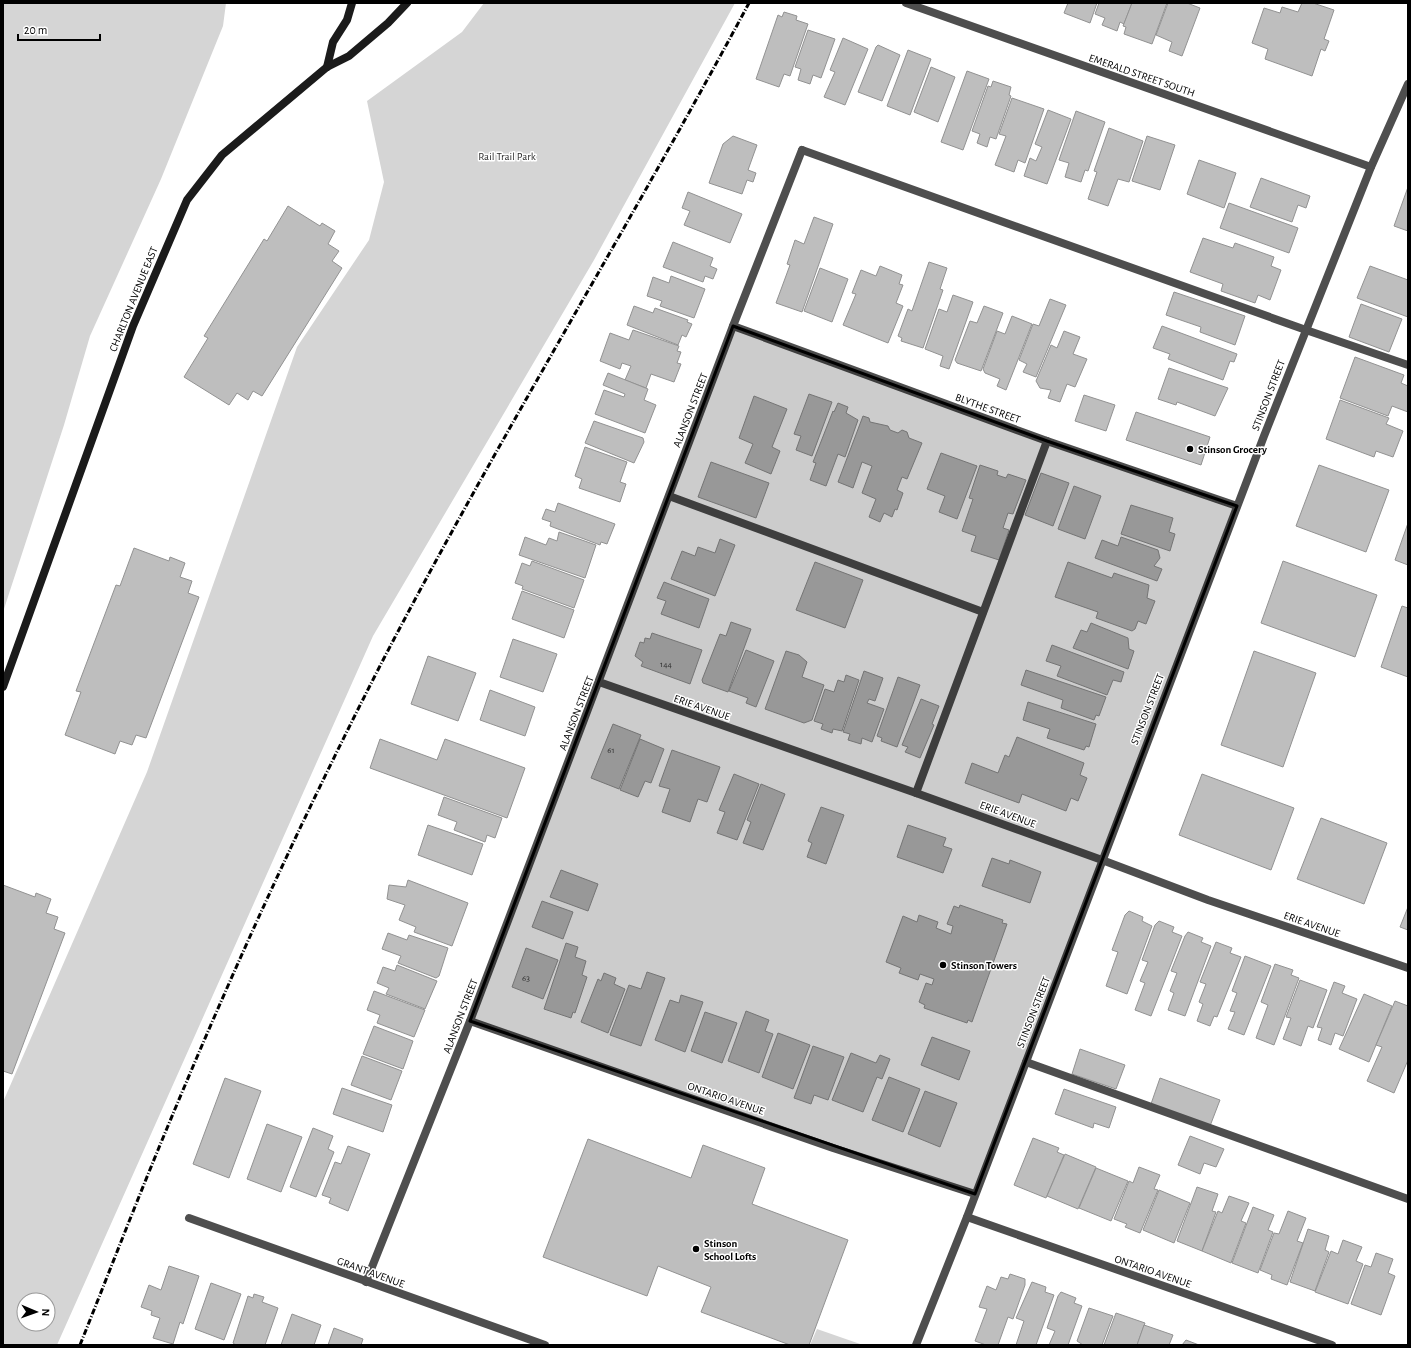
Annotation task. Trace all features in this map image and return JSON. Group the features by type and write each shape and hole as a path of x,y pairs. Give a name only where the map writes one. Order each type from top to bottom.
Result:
{"main road":[{"path":"328,67 333,42 347,20 352,3"},
{"name":"CHARLTON AVENUE EAST","path":"3,687 133,326 187,200 222,155 328,67 349,56 388,23 407,3"}],"street":[{"name":"EMERALD STREET SOUTH","path":"906,3 1371,167"},
{"name":"STINSON STREET","path":"916,1345 967,1217 1237,506 1371,167 1405,100 1408,84"},
{"name":"ALANSON STREET","path":"366,1282 470,1021 733,326 802,150 1306,330"},
{"name":"BLYTHE STREET","path":"733,326 1047,441 1237,506"},
{"path":"1306,330 1408,365"},
{"path":"916,793 1047,441"},
{"path":"669,496 983,612"},
{"name":"ERIE AVENUE","path":"599,682 916,793 1208,900 1408,968"},
{"name":"ONTARIO AVENUE","path":"470,1021 834,1148 975,1194"},
{"path":"1026,1062 1408,1199"},
{"name":"ONTARIO AVENUE","path":"967,1217 1332,1345"},
{"name":"GRANT AVENUE","path":"189,1218 545,1345"}],"highlighted area":[{"path":"733,326 1047,441 1237,506 975,1194 470,1021"}],"green space":[{"path":"3,3 226,3 223,26 161,179 90,336 64,425 3,612"},
{"name":"Rail Trail Park","path":"484,3 735,3 594,260 373,636 57,1345 3,1345 3,1102 147,772 297,347 369,240 384,182 367,101 462,32"},
{"path":"817,1329 863,1345 810,1345"}],"building":[{"path":"1068,3 1097,3 1090,23 1064,13"},
{"path":"1099,3 1132,3 1124,24 1120,22 1117,31 1102,25 1105,18 1095,14"},
{"path":"1132,3 1167,3 1152,44 1124,34 1126,27 1123,26"},
{"path":"1168,3 1187,3 1200,8 1182,56 1169,51 1172,42 1156,35"},
{"path":"1302,3 1313,3 1334,10 1324,39 1329,41 1325,51 1321,49 1312,76 1265,59 1268,49 1252,43 1264,8 1280,13 1282,7 1298,12"},
{"path":"784,12 797,16 796,20 808,24 790,76 784,74 779,87 756,79 778,15 782,17"},
{"path":"808,30 835,39 821,78 813,75 810,84 798,80 801,69 795,67"},
{"path":"843,38 868,49 845,105 824,97 835,72 830,70"},
{"path":"878,45 900,55 882,101 858,92"},
{"path":"908,50 931,59 910,115 887,106"},
{"path":"931,67 955,77 938,122 914,112"},
{"path":"967,71 989,79 963,150 941,142"},
{"path":"993,81 1011,87 1009,95 1011,96 996,139 990,137 987,147 977,143 980,134 972,131 988,86 991,87"},
{"path":"1012,98 1044,109 1025,163 1018,160 1014,172 995,165 1006,136 999,134"},
{"path":"1048,110 1071,119 1047,184 1024,176 1030,158 1036,161 1042,147 1035,144"},
{"path":"1076,111 1105,122 1088,171 1085,170 1081,182 1065,177 1069,163 1059,160"},
{"path":"1109,128 1143,141 1129,182 1118,179 1108,206 1088,199 1097,172 1094,171"},
{"path":"733,136 757,145 748,170 756,173 753,182 747,180 742,194 709,183 723,144"},
{"path":"1147,136 1175,145 1160,190 1132,181"},
{"path":"1199,160 1236,173 1224,208 1187,194"},
{"path":"1261,178 1310,196 1306,208 1298,205 1292,222 1250,207"},
{"path":"1408,187 1408,231 1394,226"},
{"path":"688,192 742,214 730,243 684,225 690,211 682,208"},
{"path":"1229,203 1298,228 1289,253 1220,228"},
{"path":"288,206 320,226 322,223 335,231 328,244 339,251 332,261 342,268 262,396 253,391 248,400 237,393 229,405 184,377 208,338 204,336 264,239 267,241"},
{"path":"814,217 833,224 802,312 776,303 790,265 787,264 795,240 804,244"},
{"path":"1203,238 1233,248 1235,243 1274,257 1271,266 1281,270 1270,300 1258,295 1255,303 1221,291 1223,284 1190,272"},
{"path":"673,242 713,258 710,266 717,269 713,279 705,276 703,282 663,267"},
{"path":"929,262 947,268 940,289 943,290 923,348 901,341 902,338 898,336 908,309 912,311"},
{"path":"880,266 902,275 899,284 903,285 896,303 903,306 888,343 843,325 856,294 852,293 861,270 876,276"},
{"path":"1370,266 1408,280 1408,317 1357,298"},
{"path":"820,268 848,279 832,322 804,311"},
{"path":"671,276 705,289 694,318 660,306 662,301 647,296 653,277 669,283"},
{"path":"1174,292 1245,316 1235,345 1200,332 1201,327 1166,315"},
{"path":"953,295 973,302 949,369 940,366 943,356 925,349 939,309 947,312"},
{"path":"1050,299 1066,305 1036,377 1023,372 1027,364 1019,360 1033,324 1039,326"},
{"path":"1361,304 1402,319 1389,352 1349,337"},
{"path":"634,306 653,313 655,308 688,320 687,322 692,324 686,337 682,335 678,345 627,325"},
{"path":"984,306 1003,313 981,371 957,363 955,360 970,321 977,323"},
{"path":"1012,316 1032,324 1006,390 997,386 1000,379 985,373 983,369 997,331 1005,334"},
{"path":"1162,326 1237,354 1234,362 1230,361 1223,380 1168,359 1170,354 1153,348"},
{"path":"633,330 679,346 677,351 681,352 677,363 681,364 674,382 651,374 646,388 625,380 631,366 622,363 620,369 600,361 610,333 629,340"},
{"path":"1064,331 1080,337 1073,354 1087,359 1075,387 1067,384 1060,402 1048,398 1051,390 1040,388 1036,381 1051,345 1057,348"},
{"path":"1355,357 1404,375 1401,383 1408,386 1408,412 1392,406 1388,416 1340,398"},
{"path":"1169,368 1228,388 1215,416 1177,402 1176,405 1158,399"},
{"path":"608,373 648,389 644,400 656,405 645,433 595,414 604,390 624,397 625,394 603,385"},
{"path":"809,394 832,402 812,456 796,450 801,436 794,434"},
{"path":"1084,395 1115,405 1106,431 1075,421"},
{"path":"754,396 787,409 772,447 780,451 771,474 745,463 753,444 739,438"},
{"path":"1340,400 1389,418 1386,424 1403,431 1393,457 1376,451 1374,457 1326,439"},
{"path":"838,403 848,407 846,413 858,420 845,457 838,454 826,486 810,480 816,463 813,462 833,411 834,412"},
{"path":"1136,412 1210,437 1201,465 1126,440"},
{"path":"863,416 869,418 870,422 888,426 890,430 898,433 902,430 907,432 909,438 922,443 907,479 902,477 897,490 903,493 897,510 895,509 892,517 884,513 880,522 869,517 876,499 862,493 872,466 862,462 853,488 838,482"},
{"path":"594,421 643,438 644,442 634,463 585,443"},
{"path":"585,447 627,462 620,482 626,484 620,502 579,488 582,479 575,476"},
{"path":"941,453 977,466 957,519 939,512 945,496 927,489"},
{"path":"711,462 769,483 756,518 698,497"},
{"path":"980,465 998,471 997,475 1006,478 1008,474 1026,480 1013,514 1008,513 1003,528 1009,530 999,560 971,551 976,536 962,531 973,499 969,498"},
{"path":"1319,465 1389,490 1366,552 1296,526"},
{"path":"1041,473 1069,483 1053,526 1025,515"},
{"path":"1074,486 1101,496 1085,539 1058,529"},
{"path":"558,503 615,524 607,544 601,542 600,545 550,526 551,522 542,519 546,509 555,512"},
{"path":"1131,505 1173,518 1169,532 1175,534 1170,551 1121,534"},
{"path":"1408,523 1408,565 1395,560"},
{"path":"559,532 596,545 585,578 519,555 525,537 546,545 549,538 557,541"},
{"path":"1121,537 1158,550 1160,558 1154,566 1162,569 1157,581 1095,558 1102,540 1118,546"},
{"path":"720,539 735,545 715,596 671,579 682,551 695,556 698,547 715,553"},
{"path":"134,548 169,561 170,557 185,563 180,577 192,581 188,593 199,597 146,738 136,735 132,745 120,741 115,754 65,735 81,692 76,691 116,585 120,586"},
{"path":"532,561 584,580 574,608 522,589 523,586 515,583 522,563 530,566"},
{"path":"1283,561 1377,595 1355,657 1261,623"},
{"path":"815,562 863,580 845,628 796,610"},
{"path":"1068,562 1112,578 1114,573 1149,585 1147,598 1155,601 1146,624 1138,621 1135,629 1132,631 1096,618 1098,612 1055,597"},
{"path":"664,582 709,599 699,628 661,614 666,601 657,598"},
{"path":"522,591 574,610 564,638 512,619"},
{"path":"1402,606 1408,608 1408,677 1381,667"},
{"path":"731,622 751,629 728,692 703,683 702,680 720,634 726,636"},
{"path":"1091,623 1128,638 1129,649 1134,651 1128,669 1073,648 1081,630 1087,632"},
{"path":"652,633 702,650 690,684 641,666 643,662 635,656 640,642 644,643 645,638 650,639"},
{"path":"513,639 557,654 543,692 500,677"},
{"path":"1052,645 1124,672 1121,682 1113,680 1107,695 1057,676 1061,666 1046,661"},
{"path":"746,650 774,661 756,707 746,703 748,698 729,691"},
{"path":"786,651 799,655 807,662 802,677 824,685 812,720 804,723 765,709"},
{"path":"1254,651 1316,673 1283,767 1221,745"},
{"path":"428,656 476,673 458,721 411,704"},
{"path":"1026,670 1106,697 1099,716 1096,715 1094,720 1061,708 1063,700 1021,685"},
{"path":"864,671 883,678 875,701 869,699 867,703 884,709 872,742 862,738 861,744 848,740 850,734 843,732"},
{"path":"846,675 859,680 842,731 833,729 832,733 821,729 823,724 814,721 825,689 834,692 838,680 844,682"},
{"path":"898,677 920,685 897,747 881,741 882,738 877,736"},
{"path":"490,690 535,707 525,736 480,720"},
{"path":"921,699 939,706 932,724 934,725 920,758 905,752 908,747 902,745"},
{"path":"1028,702 1096,724 1089,747 1086,746 1084,750 1047,738 1050,729 1023,720"},
{"path":"613,724 641,735 619,789 591,778"},
{"path":"1017,737 1084,763 1080,775 1087,778 1078,801 1071,798 1066,811 1022,794 1019,803 965,783 972,763 998,773 1005,755 1009,757"},
{"path":"380,739 437,760 445,739 525,768 507,818 370,768"},
{"path":"640,739 664,749 651,783 645,781 638,797 620,790"},
{"path":"672,750 720,767 707,802 698,799 690,822 662,812 670,789 659,786"},
{"path":"734,774 759,784 737,840 717,833 725,812 719,810"},
{"path":"1202,774 1294,808 1271,870 1179,835"},
{"path":"761,784 785,794 763,850 743,843 751,822 747,820"},
{"path":"444,797 502,818 495,838 487,835 485,842 454,830 457,822 438,815"},
{"path":"821,807 844,815 826,864 807,857 812,843 808,841"},
{"path":"1321,818 1387,843 1364,904 1297,879"},
{"path":"428,825 483,844 472,875 418,855"},
{"path":"908,825 946,838 943,846 952,849 943,873 897,857"},
{"path":"992,858 1009,864 1010,860 1041,872 1030,903 982,886"},
{"path":"561,870 598,884 588,911 550,897"},
{"path":"408,880 468,903 452,946 414,932 416,927 399,920 405,905 387,899 389,885 406,887"},
{"path":"3,885 35,897 36,893 51,899 46,913 58,917 54,929 65,933 12,1074 3,1071"},
{"path":"542,901 573,912 563,939 532,927"},
{"name":"Stinson Towers","path":"960,905 1003,920 1002,923 1007,924 972,1022 968,1020 967,1023 924,1008 925,1005 919,1002 926,983 932,985 934,979 920,974 918,980 899,973 901,968 886,962 903,916 917,922 919,915 938,922 936,928 951,934 953,926 947,924 954,906 959,908"},
{"path":"1408,907 1408,930 1400,927"},
{"path":"1129,911 1143,917 1142,921 1152,926 1127,994 1106,986 1118,952 1112,950 1125,915"},
{"path":"1159,921 1174,927 1172,932 1182,936 1151,1016 1135,1010 1145,983 1140,981 1148,962 1142,960 1155,925"},
{"path":"1188,932 1203,938 1201,942 1211,946 1185,1016 1168,1010 1174,993 1170,991 1177,973 1171,971"},
{"path":"388,933 407,940 409,935 448,948 439,976 436,978 398,963 401,956 382,949"},
{"path":"1216,942 1232,948 1230,953 1241,957 1217,1017 1214,1016 1210,1026 1197,1021 1203,1004 1199,1002 1206,984 1200,982"},
{"path":"566,943 578,947 575,957 586,961 582,975 587,977 575,1013 573,1012 571,1018 544,1009"},
{"path":"526,948 558,960 543,999 512,987"},
{"path":"1245,956 1271,966 1244,1035 1228,1029 1235,1012 1230,1011 1237,993 1232,991"},
{"path":"1275,964 1293,970 1291,975 1299,978 1274,1045 1256,1038 1268,1005 1261,1002"},
{"path":"397,965 437,981 425,1009 386,994 389,988 377,983 383,967 395,971"},
{"path":"647,972 665,978 641,1046 610,1035 629,985 641,989"},
{"path":"604,973 616,978 614,984 625,989 608,1033 581,1022 598,979 601,981"},
{"path":"1300,980 1327,990 1313,1028 1308,1026 1301,1046 1283,1039 1291,1018 1286,1017"},
{"path":"1334,982 1345,986 1342,993 1357,999 1343,1036 1335,1033 1331,1045 1318,1040 1322,1028 1317,1027"},
{"path":"374,991 425,1010 414,1037 377,1023 380,1015 367,1010"},
{"path":"1364,994 1392,1006 1369,1062 1339,1049"},
{"path":"681,995 703,1002 685,1052 655,1040 670,1000 679,1003"},
{"path":"1395,1001 1408,1006 1408,1060 1394,1093 1367,1081 1382,1047 1376,1045"},
{"path":"746,1011 769,1020 765,1031 773,1034 759,1073 728,1061"},
{"path":"705,1012 737,1023 722,1063 691,1051"},
{"path":"374,1026 413,1041 403,1069 363,1054"},
{"path":"778,1033 810,1045 793,1089 762,1077"},
{"path":"932,1037 970,1051 959,1080 921,1065"},
{"path":"813,1046 844,1057 828,1100 814,1095 811,1104 794,1098"},
{"path":"1080,1049 1125,1065 1116,1089 1072,1074"},
{"path":"851,1053 876,1063 880,1055 890,1059 882,1079 877,1077 863,1112 832,1100"},
{"path":"362,1056 402,1071 391,1100 351,1085"},
{"path":"889,1077 920,1089 903,1132 872,1120"},
{"path":"225,1078 261,1091 229,1178 193,1164"},
{"path":"1160,1078 1220,1100 1210,1126 1151,1104"},
{"path":"342,1088 392,1105 383,1132 333,1114"},
{"path":"1064,1089 1116,1107 1109,1128 1094,1123 1093,1128 1055,1114"},
{"path":"925,1091 957,1103 940,1147 908,1134"},
{"path":"267,1124 302,1137 281,1192 247,1179"},
{"path":"313,1128 333,1136 328,1149 334,1152 316,1197 290,1187"},
{"path":"1190,1136 1224,1149 1216,1167 1204,1163 1200,1174 1178,1165"},
{"path":"1033,1138 1059,1148 1057,1152 1064,1155 1046,1198 1014,1185"},
{"name":"Stinson School Lofts","path":"588,1139 691,1178 703,1145 765,1168 752,1204 848,1240 809,1345 790,1345 701,1312 711,1287 658,1266 647,1296 543,1257"},
{"path":"348,1146 370,1154 348,1211 329,1203 331,1198 322,1195 335,1162 341,1164"},
{"path":"1065,1154 1096,1167 1078,1209 1047,1196"},
{"path":"1139,1167 1160,1175 1154,1189 1158,1190 1140,1233 1125,1227 1127,1224 1114,1219 1129,1181 1133,1183"},
{"path":"1096,1168 1128,1181 1111,1221 1079,1208"},
{"path":"1197,1187 1218,1194 1212,1211 1216,1212 1202,1251 1177,1241"},
{"path":"1159,1190 1190,1203 1174,1243 1143,1230"},
{"path":"1229,1196 1249,1203 1241,1221 1246,1223 1231,1263 1202,1251 1218,1211 1222,1213"},
{"path":"1253,1207 1274,1215 1268,1230 1273,1232 1258,1273 1232,1263"},
{"path":"1288,1211 1306,1218 1297,1241 1303,1243 1287,1285 1271,1279 1272,1275 1260,1270 1274,1233 1279,1234"},
{"path":"1308,1229 1329,1236 1325,1250 1329,1252 1315,1291 1290,1282"},
{"path":"1343,1240 1362,1247 1356,1261 1363,1264 1348,1304 1315,1292 1331,1251 1338,1254"},
{"path":"1376,1253 1393,1259 1388,1273 1395,1276 1381,1315 1351,1304 1365,1265 1371,1267"},
{"path":"169,1266 199,1276 183,1324 180,1322 173,1344 153,1338 160,1318 151,1315 152,1311 141,1307 149,1285 161,1290"},
{"path":"1010,1274 1025,1279 1025,1285 1013,1319 1008,1317 998,1345 986,1345 975,1341 987,1309 979,1307 987,1286 996,1290 1001,1277 1008,1279"},
{"path":"1032,1282 1046,1287 1045,1292 1054,1295 1036,1345 1016,1345 1024,1321 1016,1318"},
{"path":"211,1283 241,1294 224,1340 195,1329"},
{"path":"1061,1292 1076,1298 1074,1303 1082,1306 1068,1345 1049,1345 1055,1331 1047,1328 1058,1296"},
{"path":"254,1294 264,1297 262,1302 278,1308 265,1345 236,1345 233,1343 248,1296 253,1298"},
{"path":"1089,1308 1113,1316 1102,1345 1083,1345 1077,1341"},
{"path":"1116,1313 1145,1323 1137,1345 1104,1345"},
{"path":"292,1314 321,1325 314,1345 281,1345"},
{"path":"1144,1325 1173,1335 1169,1345 1137,1345"},
{"path":"334,1328 363,1339 361,1345 328,1345"},
{"path":"1186,1340 1199,1345 1182,1345"}],"railway":[{"path":"80,1345 158,1149 245,947 353,718 426,579 704,86 749,3"}],"place":[{"name":"Stinson Grocery","path":"1190,449"},
{"name":"Stinson Towers","path":"943,965"},
{"name":"Stinson School Lofts","path":"696,1249"}]}
